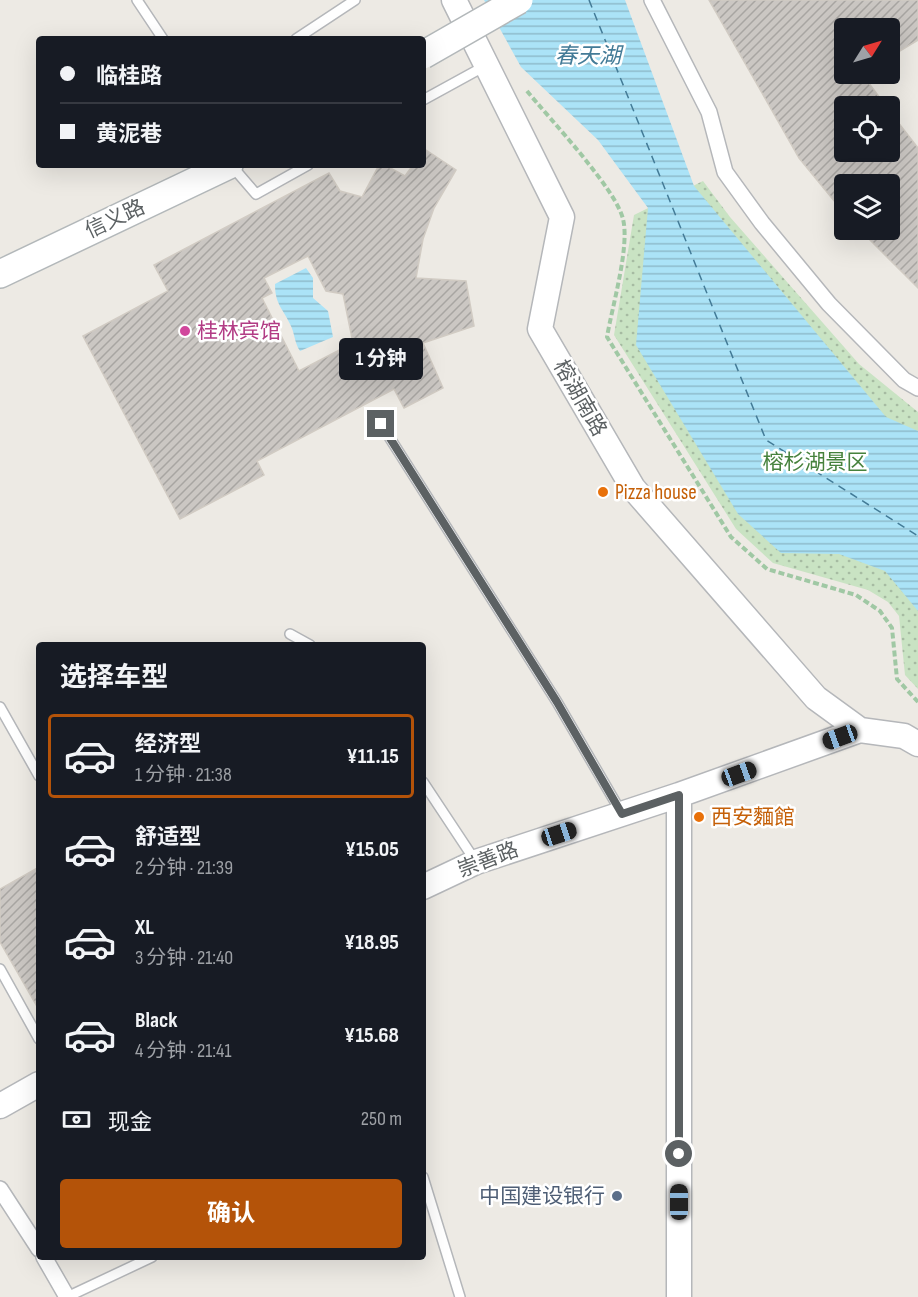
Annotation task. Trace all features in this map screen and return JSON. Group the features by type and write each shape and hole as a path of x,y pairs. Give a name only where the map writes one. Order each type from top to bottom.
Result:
{"main road":[{"path":"426,53 519,0"},
{"name":"信义路","path":"0,274 224,168"}],"street":[{"name":"榕湖南路","path":"454,0 562,217 540,329 633,488 816,698 860,730"},
{"path":"652,0 709,112 725,172 762,223 829,304 904,381 918,388"},
{"path":"860,730 904,736 918,744"},
{"name":"崇善路","path":"426,886 476,862 679,795 860,730"},
{"path":"679,795 679,1297"},
{"path":"0,1106 36,1086"},
{"path":"0,1189 36,1244"},
{"path":"46,1260 67,1297"}],"lane":[{"path":"137,0 161,36"},
{"path":"301,36 355,0"},
{"path":"426,98 487,64"},
{"path":"233,168 256,194 303,168"},
{"path":"381,424 557,702 622,814"},
{"path":"290,634 305,642"},
{"path":"0,707 36,771"},
{"path":"426,787 476,862"},
{"path":"0,969 36,1034"},
{"path":"426,1187 460,1297"},
{"path":"67,1297 146,1260"}],"path":[{"path":"525,88 613,197 623,218 624,240 607,337 731,537 767,570 856,595 880,611 892,628 897,679 918,702"}],"green space":[{"name":"榕杉湖景区","path":"703,181 730,217 859,364 918,412 918,689 905,675 899,616 888,602 868,590 773,563 736,529 614,335 634,215"}],"water":[{"name":"榕杉湖景区","path":"484,0 625,0 694,186 886,417 918,431 918,611 885,571 839,554 781,553 738,514 636,345 648,208 598,140 521,67"},
{"path":"306,268 313,278 313,298 328,311 333,337 300,351 292,327 278,301 275,284"}],"building":[{"path":"709,0 918,0 918,40 900,51 900,18 834,18 834,84 870,84 878,96 834,96 834,162 900,162 900,125 918,148 918,288 870,240 900,240 900,174 834,174 834,201 799,158"},
{"name":"桂林宾馆","path":"426,150 456,170 434,208 423,239 416,278 466,281 474,326 423,343 443,388 404,408 394,389 257,461 264,475 180,519 83,336 168,291 154,265 329,173 340,191 362,197 377,168 390,168 405,176 411,168 426,168","holes":["308,256 326,291 343,294 353,343 299,371 262,298 272,293 264,278"]},
{"path":"36,869 36,1005 0,942 0,889"}],"ferry route":[{"path":"589,0 766,440 918,536"}],"place":[{"name":"桂林宾馆","path":"185,331"},
{"name":"Pizza house","path":"603,492"},
{"name":"西安麵館","path":"699,817"},
{"name":"中国建设银行","path":"617,1196"}],"route":[{"path":"381,424 557,702 622,814 679,795 679,1154"}],"water label":[{"name":"春天湖","path":"588,56"}]}
